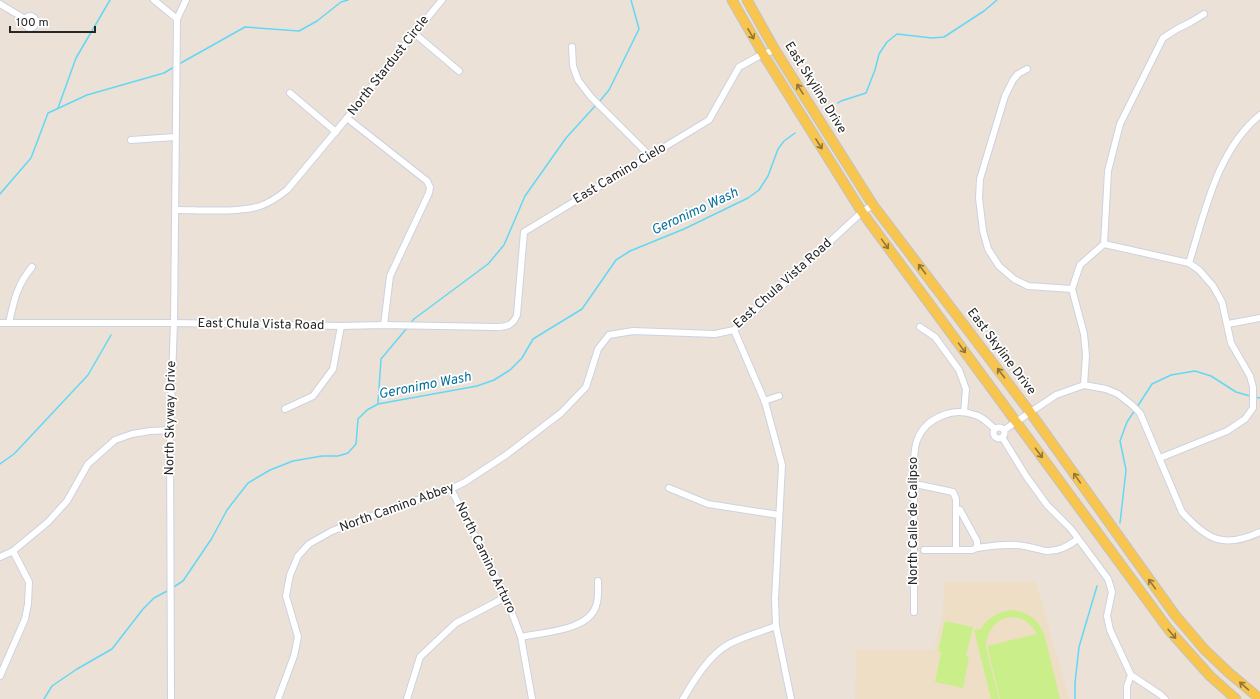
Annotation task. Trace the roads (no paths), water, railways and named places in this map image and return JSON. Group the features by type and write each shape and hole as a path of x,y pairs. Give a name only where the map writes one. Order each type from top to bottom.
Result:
{"main road":[{"name":"East Skyline Drive","path":"732,0 763,54 862,212 1169,630 1210,676 1236,699"},
{"name":"East Skyline Drive","path":"747,0 775,50 873,205 1030,412 1175,616 1204,649 1260,699"}],"street":[{"path":"154,0 177,18"},
{"name":"North Skyway Drive","path":"170,699 170,430 176,210 175,138 177,18 186,0"},
{"name":"North Stardust Circle","path":"176,210 245,210 274,200 287,190 348,118 414,33 442,0"},
{"path":"0,4 25,18"},
{"path":"1084,385 1086,355 1084,334 1072,289 1080,265 1104,244 1108,171 1118,131 1132,99 1163,38 1177,28 1192,22 1204,14"},
{"path":"414,33 459,71"},
{"path":"572,47 573,66 578,80 591,97 650,156"},
{"name":"East Camino Cielo","path":"513,323 517,315 524,232 709,120 739,67 763,54 775,50"},
{"path":"1027,69 1018,74 1013,80 1005,96 980,179 979,198 983,231 988,250 999,266 1014,279 1028,286 1072,289"},
{"path":"290,93 336,132"},
{"path":"1189,263 1214,185 1228,154 1248,124 1260,115"},
{"path":"348,118 427,181 430,187 429,193 390,276 384,325"},
{"path":"131,140 175,138"},
{"name":"East Chula Vista Road","path":"609,335 633,331 715,334 734,330 862,212 873,205"},
{"path":"1104,244 1189,263 1198,270 1213,286 1222,302 1231,343 1250,376 1253,387 1253,408 1245,420 1227,431 1160,458"},
{"path":"9,323 16,292 22,279 32,267"},
{"path":"1228,324 1260,318"},
{"name":"East Chula Vista Road","path":"0,323 174,323 504,327 513,323"},
{"path":"285,410 313,396 334,369 341,326"},
{"path":"920,327 935,337 959,370 966,389 964,412 976,415 995,429"},
{"path":"734,330 764,400 782,465 774,600 776,626 791,699"},
{"name":"North Camino Abbey","path":"278,699 294,656 298,638 286,596 290,575 298,556 309,544 332,531 393,508 451,489 465,482 506,455 561,413 586,387 598,349 609,335"},
{"path":"1002,437 1005,433 1004,430 1056,395 1084,385 1106,389 1118,394 1140,413 1182,512 1193,524 1207,535 1218,540 1232,541 1247,538 1260,532"},
{"path":"764,400 780,396"},
{"name":"North Calle de Calipso","path":"914,612 915,448 922,430 930,422 944,414 964,412"},
{"path":"995,429 1000,427 1004,430"},
{"path":"995,429 994,434 996,437 1002,437"},
{"path":"0,557 13,551 48,522 67,501 88,464 115,440 132,434 170,430"},
{"path":"1002,437 1026,476 1047,505 1071,529 1108,579 1112,592 1107,616 1110,630 1131,675 1165,699"},
{"path":"914,485 953,492 956,499 956,550"},
{"path":"669,488 708,504 779,515"},
{"name":"North Camino Arturo","path":"451,489 506,597 521,636 532,699"},
{"path":"956,509 960,510 964,516 977,541 977,548"},
{"path":"924,550 972,550 977,548 1012,545 1025,546 1045,551 1054,551 1062,549 1078,540"},
{"path":"0,676 25,619 28,604 29,582 13,551"},
{"path":"521,636 573,626 588,618 593,613 597,604 598,581"},
{"path":"408,699 420,657 456,623 506,597"},
{"path":"683,699 692,683 714,656 722,649 730,644 776,626"},
{"path":"1127,699 1127,686 1131,675"}],"waterway":[{"path":"58,108 76,58 110,0"},
{"path":"179,64 245,27 299,31 317,21 341,2 348,0"},
{"path":"599,102 609,90 639,29 631,0"},
{"name":"Geronimo Wash","path":"838,103 866,93 875,70 879,54 887,42 897,34 932,38 944,37 984,11 997,0"},
{"path":"0,194 31,158 48,113 87,95 164,73 174,67"},
{"path":"410,324 414,319 488,264 504,245 525,196 566,138 596,105"},
{"name":"Geronimo Wash","path":"172,588 183,581 212,538 227,510 248,483 270,470 293,461 322,456 338,456 348,453 356,444 358,419 367,410 378,404 477,386 494,380 510,370 522,358 533,339 582,309 616,260 630,251 684,229 748,198 759,190 768,176 778,149 784,141 795,133"},
{"path":"378,403 381,359 407,328"},
{"path":"0,464 14,454 88,375 111,335"},
{"path":"1137,407 1152,384 1171,375 1195,371 1211,376 1236,392 1250,396"},
{"path":"1254,397 1260,398"},
{"path":"1120,523 1126,470 1120,441 1127,422 1135,410"},
{"path":"1075,699 1075,683 1079,647 1097,586"},
{"name":"Geronimo Wash","path":"44,699 52,686 77,669 112,649 143,609 154,598 169,590"}]}
